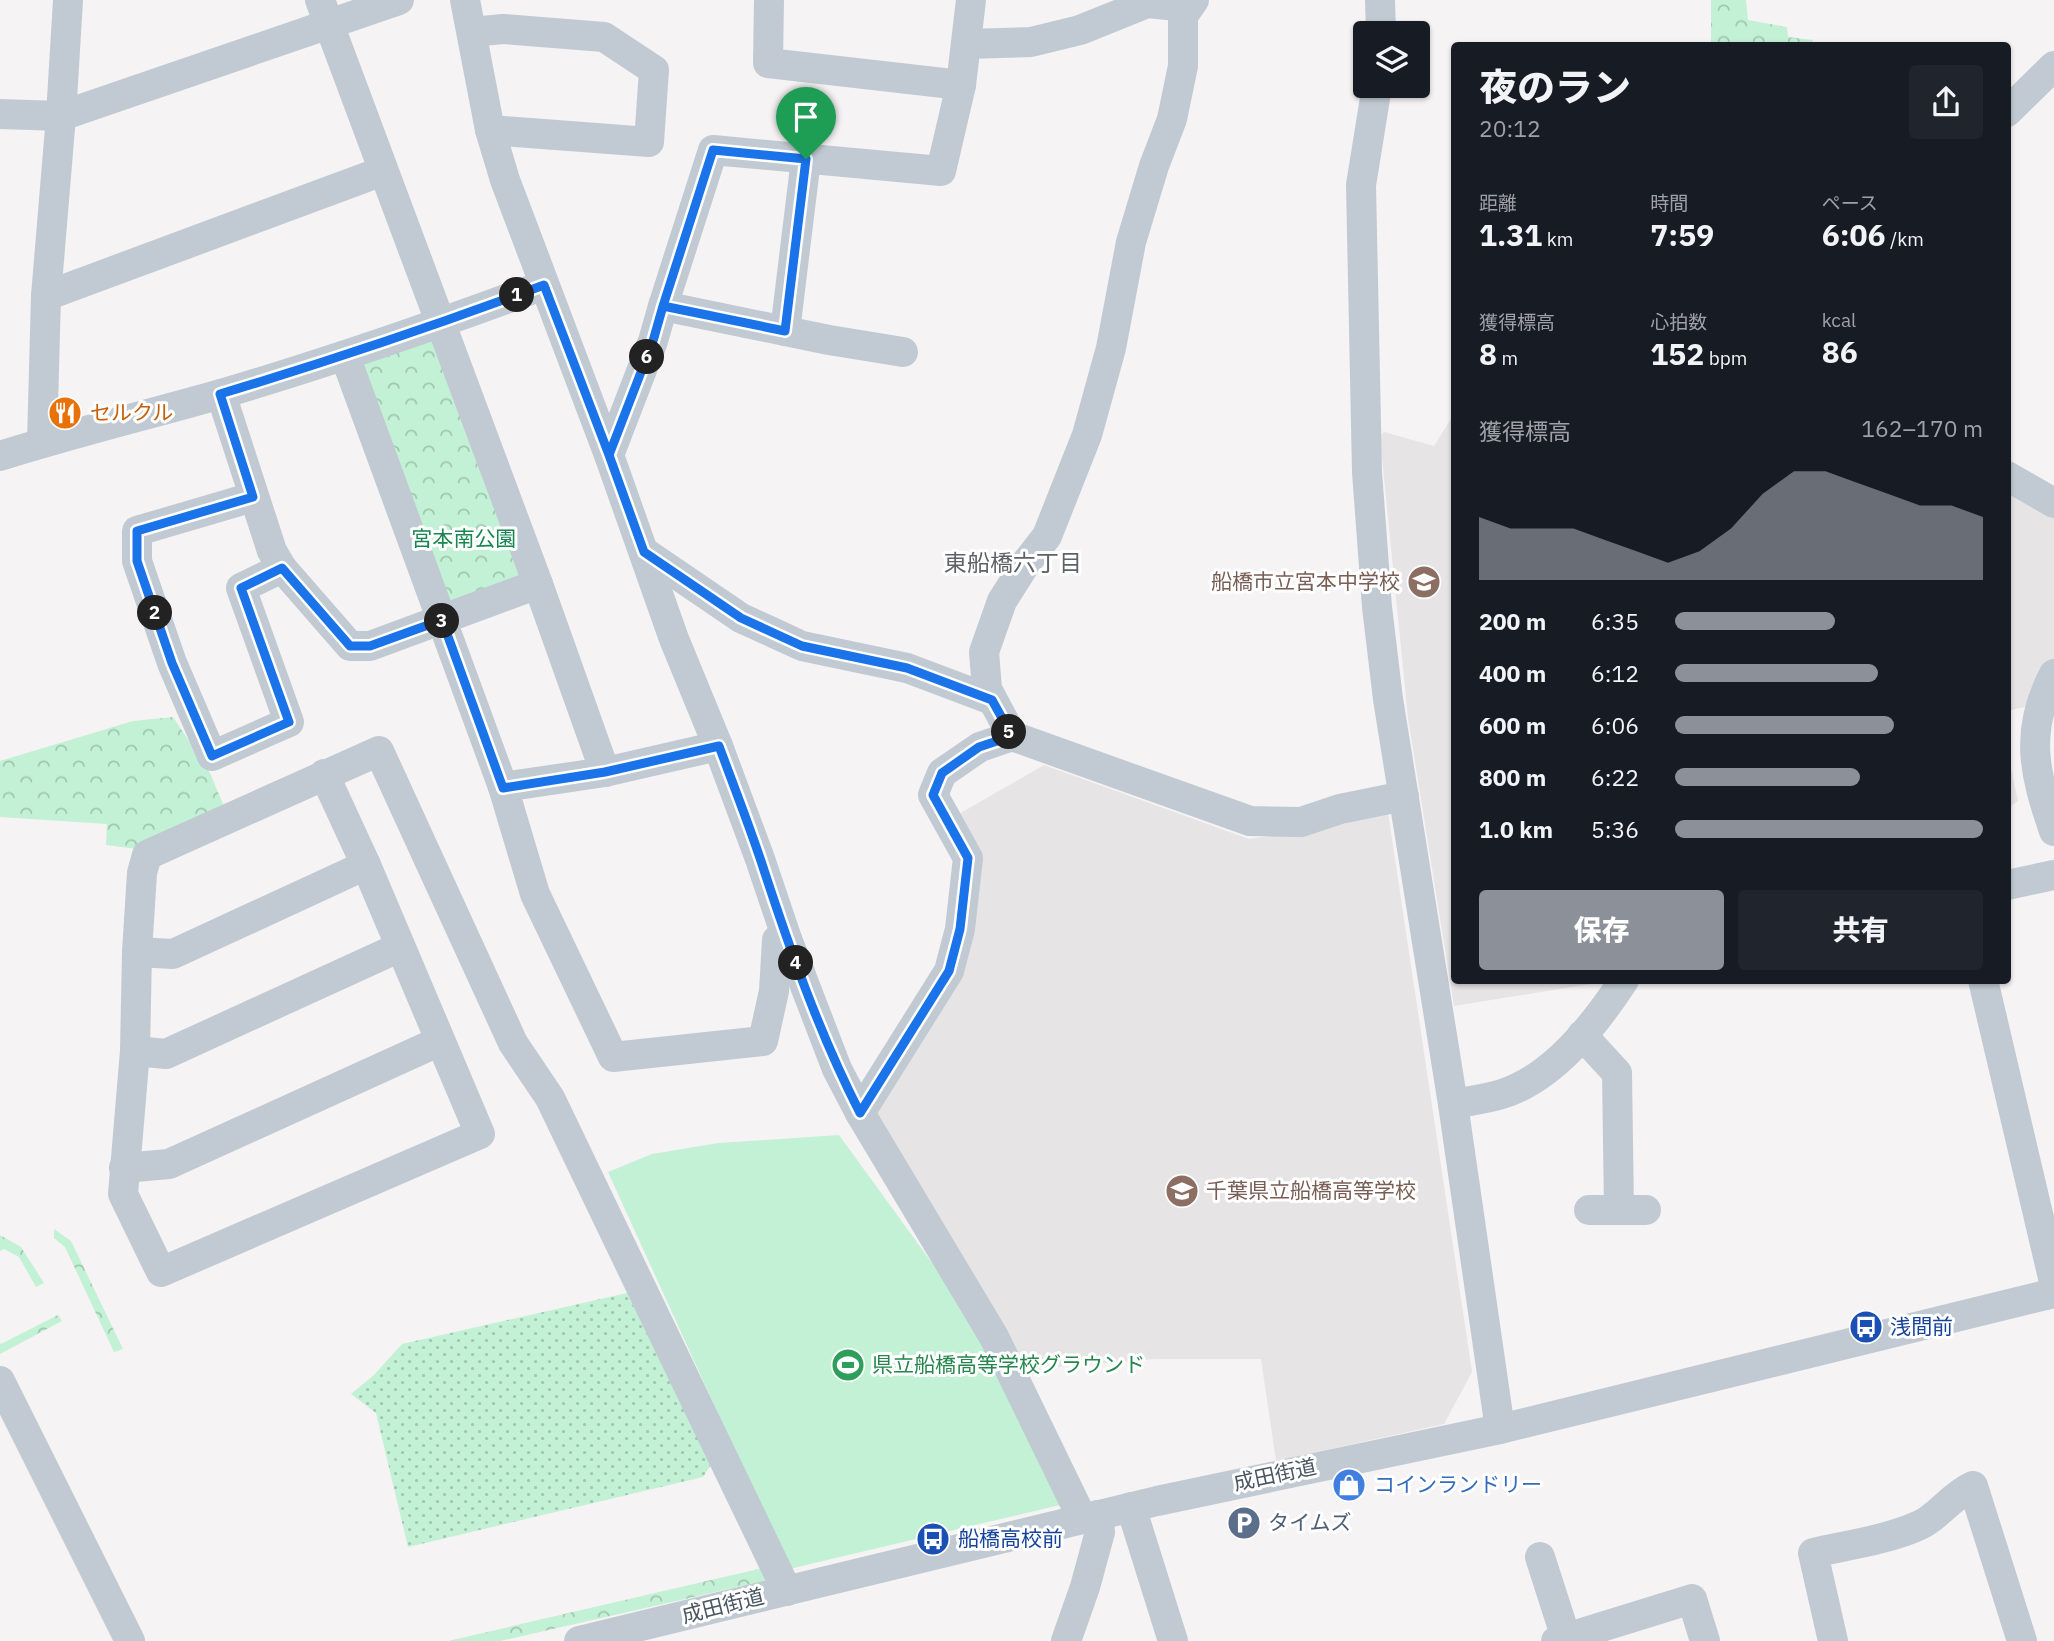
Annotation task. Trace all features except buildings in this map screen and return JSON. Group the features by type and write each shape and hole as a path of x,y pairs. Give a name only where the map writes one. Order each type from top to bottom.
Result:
{"street":[{"path":"42,443 46,296 68,0"},
{"path":"0,114 61,116 324,13 399,0"},
{"path":"465,0 490,130 505,180 609,455 674,639 719,746 787,939 837,1069 860,1113 994,1337 1100,1532 1086,1587 1066,1641"},
{"path":"769,0 768,63 961,85"},
{"path":"609,455 653,341 713,150 941,171 961,85 971,0"},
{"path":"1380,0 1381,21"},
{"path":"966,44 1031,42 1080,30 1147,4 1191,4"},
{"path":"1012,736 986,689 984,652 1002,601 1047,536 1087,435 1111,348 1131,242 1154,166 1172,119 1183,66 1183,16 1191,4"},
{"path":"324,13 538,584 605,772"},
{"path":"472,32 503,29 604,37 654,70 649,142 490,130"},
{"path":"2011,108 2054,66"},
{"path":"1375,98 1360,186 1367,472 1377,607 1388,699 1453,1104 1500,1429"},
{"path":"785,331 806,159"},
{"path":"46,296 383,171"},
{"path":"0,456 345,356 544,285"},
{"path":"663,306 903,352"},
{"path":"345,356 503,788 536,894 613,1057 762,1041 774,991 777,940 787,939"},
{"path":"220,394 272,551 282,568 350,646 370,646 538,584"},
{"path":"2011,478 2054,503"},
{"path":"253,497 137,531 137,561 172,663 212,756 289,722 241,588 282,568"},
{"path":"644,552 741,618 802,646 907,668 992,700"},
{"path":"2054,674 2040,708 2035,729 2034,753 2043,800 2054,831"},
{"path":"860,1113 949,971 960,929 968,858 933,795 942,773 979,747 1012,736 1250,821 1301,822 1340,809 1404,796"},
{"path":"503,788 605,772 719,746"},
{"path":"324,774 366,865 480,1134 161,1272 123,1194 135,1051 142,873 146,855 324,774 379,751 513,1043 550,1098 787,1591"},
{"path":"137,952 173,954 366,865"},
{"path":"2011,885 2054,875"},
{"path":"135,1051 166,1055 400,947"},
{"path":"1453,1104 1503,1094 1548,1069 1603,1012 1621,984"},
{"path":"1984,984 2054,1282"},
{"path":"1582,1035 1617,1073 1632,1210 1589,1210"},
{"path":"124,1168 169,1164 440,1041"},
{"name":"成田街道","path":"579,1641 1090,1516 1500,1429 2054,1293"},
{"path":"0,1381 130,1641"},
{"path":"1833,1641 1812,1553 1878,1538 1922,1524 1959,1492 1973,1486 2022,1641"},
{"path":"1131,1507 1173,1641"},
{"path":"1540,1557 1563,1640 1692,1599 1704,1641"}],"shaded area":[{"name":"船橋市立宮本中学校","path":"1451,419 1451,984 1590,984 1454,1006 1408,718 1380,437 1384,432 1434,446"},
{"path":"2011,487 2054,512 2054,663 2034,705 2011,710"},
{"name":"千葉県立船橋高等学校","path":"1044,765 1249,839 1307,831 1387,806 1472,1372 1444,1424 1276,1461 1261,1359 1156,1359 1020,1370 874,1109 965,935 952,818"},
{"path":"2011,769 2018,801 2011,806"}],"green space":[{"path":"1711,0 1746,0 1748,20 1787,27 1788,37 1813,40 1813,42 1711,42"},
{"name":"宮本南公園","path":"427,338 437,341 522,571 519,580 449,607 362,360"},
{"path":"173,717 210,773 223,804 220,813 137,849 106,845 107,824 0,817 0,761 133,721"},
{"name":"県立船橋高等学校グラウンド","path":"839,1135 988,1340 1060,1505 789,1569 608,1172 652,1154 719,1143"},
{"path":"54,1229 71,1241 123,1349 114,1352 65,1247 54,1238"},
{"path":"0,1235 21,1247 44,1283 36,1287 19,1257 4,1249 0,1251"},
{"path":"627,1293 712,1463 703,1477 408,1547 376,1413 351,1394 374,1375 402,1344"},
{"path":"58,1315 62,1321 0,1354 0,1343"},
{"path":"763,1568 768,1580 500,1641 448,1641"}],"place":[{"name":"セルクル","path":"65,413"},
{"name":"船橋市立宮本中学校","path":"1424,582"},
{"name":"千葉県立船橋高等学校","path":"1182,1191"},
{"name":"浅間前","path":"1866,1327"},
{"name":"県立船橋高等学校グラウンド","path":"848,1365"},
{"name":"コインランドリー","path":"1349,1485"},
{"name":"タイムズ","path":"1244,1523"},
{"name":"船橋高校前","path":"933,1539"}],"district":[{"name":"東船橋六丁目","path":"1013,563"}],"route":[{"path":"806,159 713,150 663,306 653,341 609,455 544,285 345,356 220,394 253,497 137,531 137,561 172,663 212,756 289,722 241,588 282,568 350,646 370,646 442,620 503,788 605,772 719,746 787,939 837,1069 860,1113 949,971 960,929 968,858 933,795 942,773 979,747 1012,736 992,700 907,668 802,646 741,618 644,552 609,455 616,433 653,341 663,306 785,331 806,159"}]}
